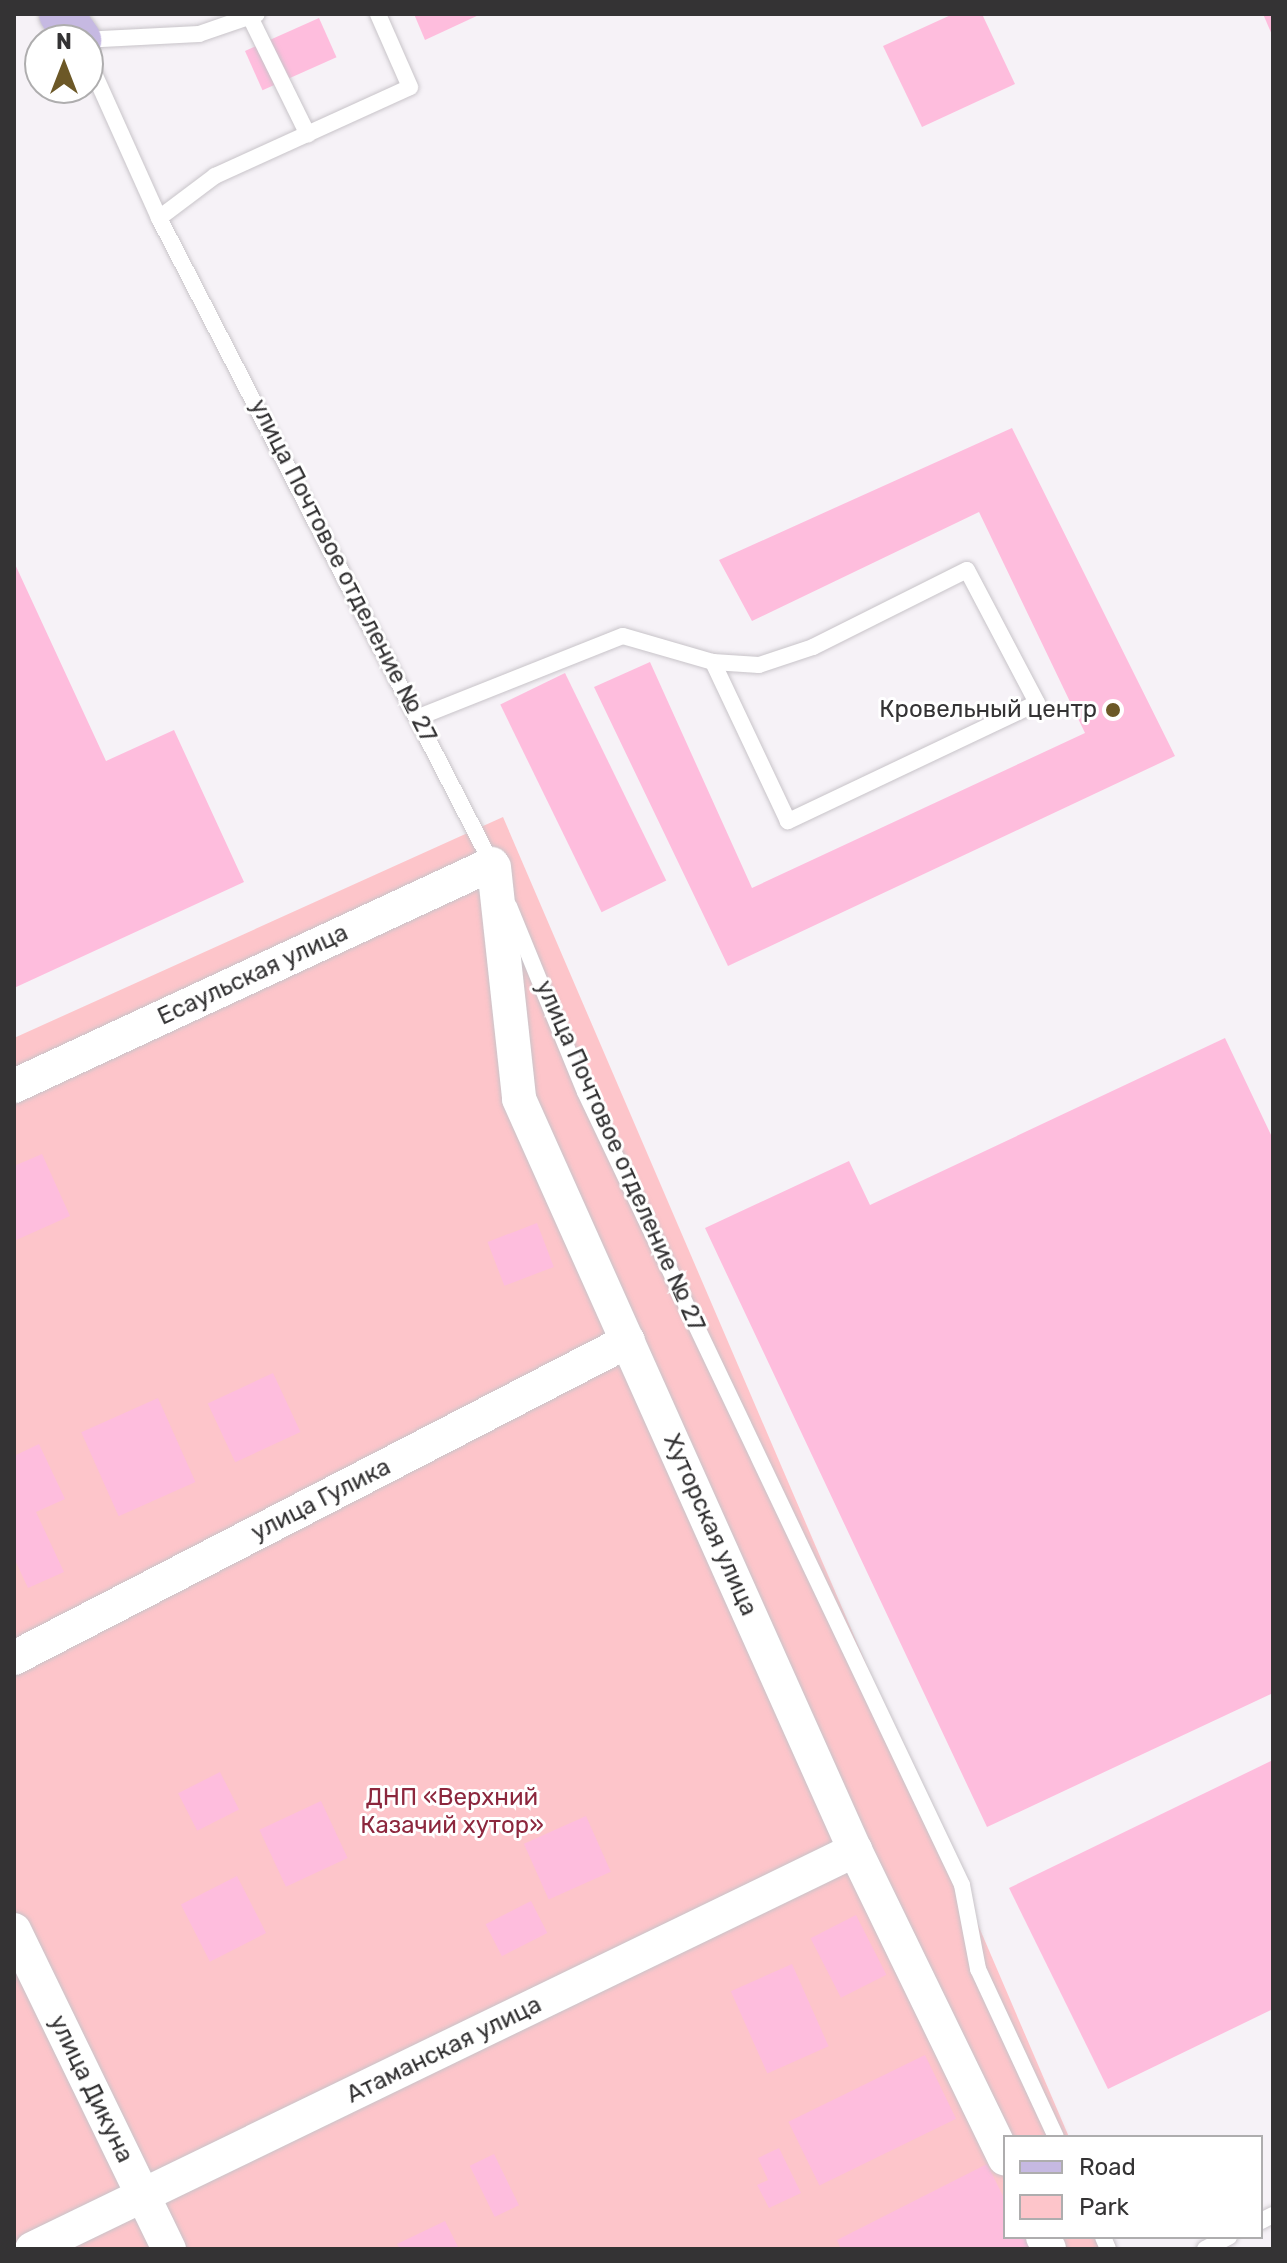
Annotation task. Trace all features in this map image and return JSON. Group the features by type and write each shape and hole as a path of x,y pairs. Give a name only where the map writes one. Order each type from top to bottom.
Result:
{"street":[{"name":"Есаульская улица","path":"14,1086 493,866"},
{"name":"Хуторская улица","path":"493,866 519,1099 855,1850 1003,2155"},
{"name":"улица Гулика","path":"14,1658 628,1341"},
{"name":"Атаманская улица","path":"32,2249 855,1850"},
{"name":"улица Дикуна","path":"14,1930 169,2249"}],"lane":[{"path":"159,218 215,176 410,87 378,14"},
{"path":"104,39 199,34 253,15 308,135"},
{"name":"улица Почтовое отделение № 27","path":"104,96 159,218 419,717 493,866 585,1092 962,1885 978,1969 1055,2135"},
{"path":"419,717 623,636 713,662 759,665 813,647 967,570 1037,703 788,821 713,662"},
{"path":"1205,2249 1225,2239"}],"green space":[{"name":"ДНП «Верхний Казачий хутор»","path":"503,817 1068,2135 1003,2135 1003,2239 1113,2239 1117,2249 14,2249 14,1038"}],"building":[{"path":"414,14 481,14 425,40"},
{"path":"953,14 982,14 1015,84 922,127 883,46"},
{"path":"1263,14 1273,14 1273,37"},
{"path":"319,18 336,57 262,90 245,51"},
{"name":"Кровельный центр","path":"1012,428 1175,756 728,966 594,687 650,662 752,888 1085,733 979,512 752,621 719,560"},
{"path":"14,562 106,761 174,730 244,882 14,988"},
{"path":"565,673 666,881 602,912 500,705"},
{"path":"1225,1038 1273,1139 1273,1693 987,1827 705,1228 849,1161 870,1205"},
{"path":"42,1154 70,1216 14,1241 14,1166"},
{"path":"537,1223 554,1267 504,1286 488,1242"},
{"path":"273,1373 300,1432 235,1462 208,1403"},
{"path":"158,1398 195,1482 119,1516 81,1432"},
{"path":"39,1444 65,1499 36,1512 64,1572 28,1588 14,1558 14,1456"},
{"path":"1273,1760 1273,2009 1108,2089 1009,1888"},
{"path":"220,1772 239,1809 197,1831 178,1793"},
{"path":"321,1801 348,1858 286,1887 259,1830"},
{"path":"586,1816 611,1872 549,1899 524,1844"},
{"path":"237,1876 266,1933 210,1962 181,1905"},
{"path":"531,1901 547,1933 502,1956 486,1924"},
{"path":"856,1915 886,1975 841,1998 811,1938"},
{"path":"792,1964 829,2046 767,2073 731,1991"},
{"path":"925,2055 956,2119 820,2185 788,2122"},
{"path":"779,2148 801,2193 769,2208 757,2185 768,2180 758,2158"},
{"path":"494,2154 519,2205 495,2217 470,2166"},
{"path":"987,2164 1003,2196 1003,2239 1025,2239 1030,2249 841,2249 837,2240"},
{"path":"445,2221 459,2249 400,2249 397,2244"}],"place":[{"name":"Кровельный центр","path":"1113,710"}]}
